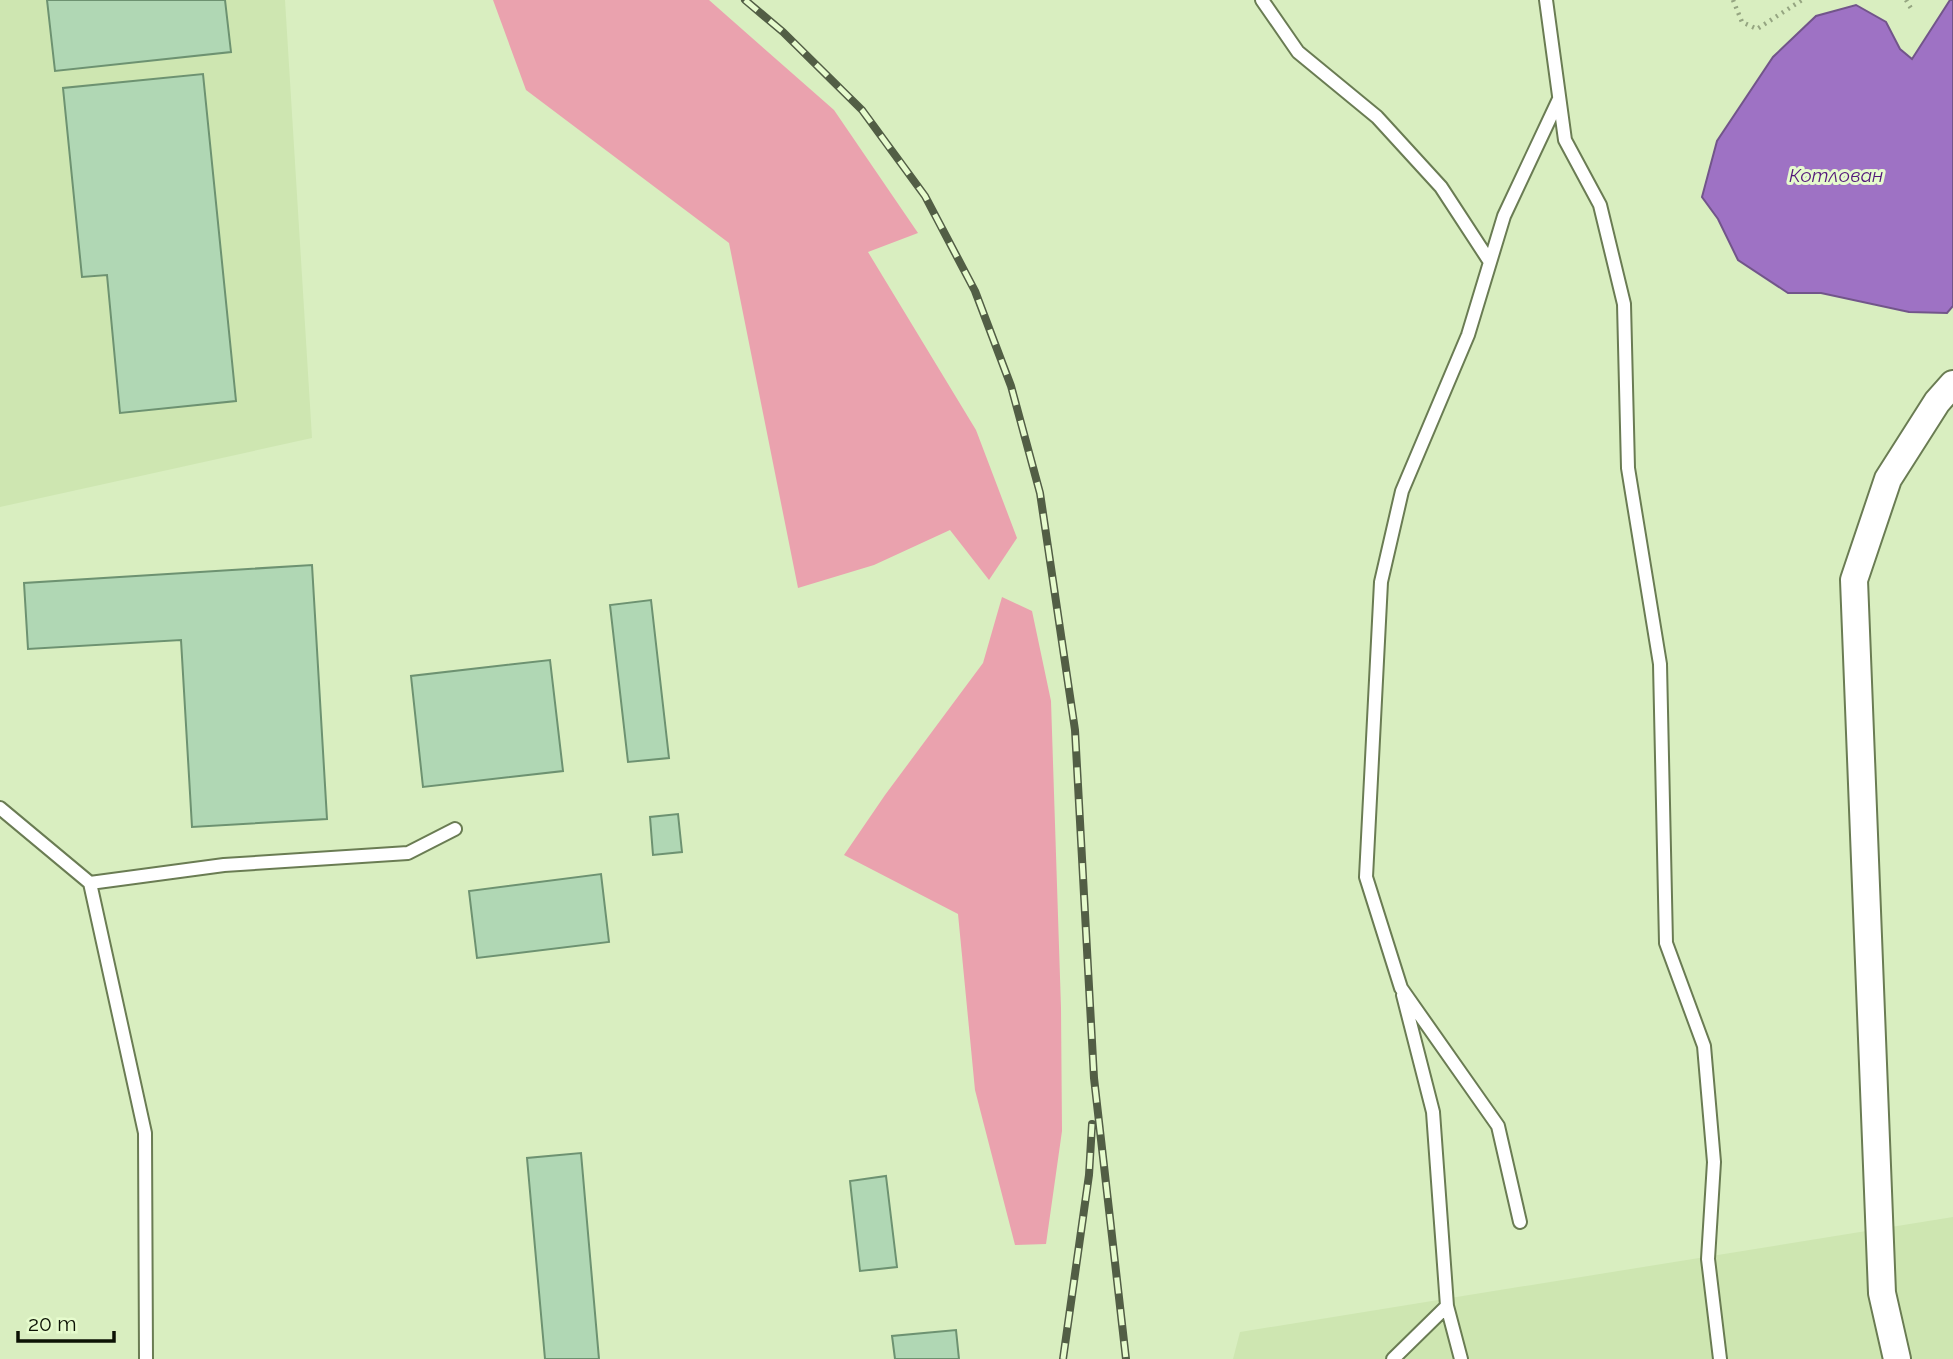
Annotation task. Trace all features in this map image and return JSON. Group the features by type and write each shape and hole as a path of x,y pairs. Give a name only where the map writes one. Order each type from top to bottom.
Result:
{"street":[{"path":"1897,1359 1882,1293 1854,580 1888,479 1937,402 1953,384"}],"lane":[{"path":"1262,0 1298,52 1377,117 1441,187 1490,262"},
{"path":"1546,0 1565,139 1600,205 1624,304 1628,468 1660,664 1666,943 1703,1046 1714,1162 1708,1259 1720,1359"},
{"path":"1461,1359 1447,1306 1433,1112 1401,988 1366,877 1381,582 1402,491 1468,335 1504,216 1559,99"},
{"path":"0,808 90,883 145,1133 146,1359"},
{"path":"90,883 223,865 408,853 456,829"},
{"path":"1401,988 1498,1126 1520,1222"},
{"path":"1393,1359 1447,1306"}],"path":[{"path":"1733,0 1742,22 1757,29 1802,0"},
{"path":"1906,0 1912,10"}],"shaded area":[{"path":"0,0 285,0 312,438 0,507"},
{"path":"493,0 709,0 834,110 918,233 868,252 976,430 1017,538 989,580 950,530 874,565 798,588 729,243 526,90"},
{"path":"1002,597 1032,611 1051,701 1061,1008 1062,1131 1046,1244 1015,1245 975,1090 958,914 844,855 983,663"},
{"path":"1953,1217 1953,1359 1233,1359 1240,1332"}],"water":[{"name":"Котлован","path":"1950,0 1953,0 1953,306 1947,313 1909,312 1821,293 1788,293 1738,260 1718,219 1702,197 1717,141 1773,57 1816,16 1856,5 1886,22 1900,49 1912,59"}],"building":[{"path":"47,0 225,0 231,52 55,71"},
{"path":"203,74 236,401 120,413 107,275 82,277 63,88"},
{"path":"312,565 327,819 192,827 181,640 28,649 24,583"},
{"path":"651,600 669,758 628,762 610,605"},
{"path":"550,660 563,771 423,787 411,676"},
{"path":"678,814 682,852 653,855 650,817"},
{"path":"601,874 609,942 477,958 469,891"},
{"path":"581,1153 599,1359 545,1359 527,1158"},
{"path":"886,1176 897,1267 860,1271 850,1181"},
{"path":"956,1330 959,1359 895,1359 892,1336"}],"railway":[{"path":"745,0 783,32 862,110 925,196 975,291 1011,386 1040,493 1075,730 1094,1078 1126,1359"},
{"path":"1063,1359 1089,1175 1092,1124"}]}
